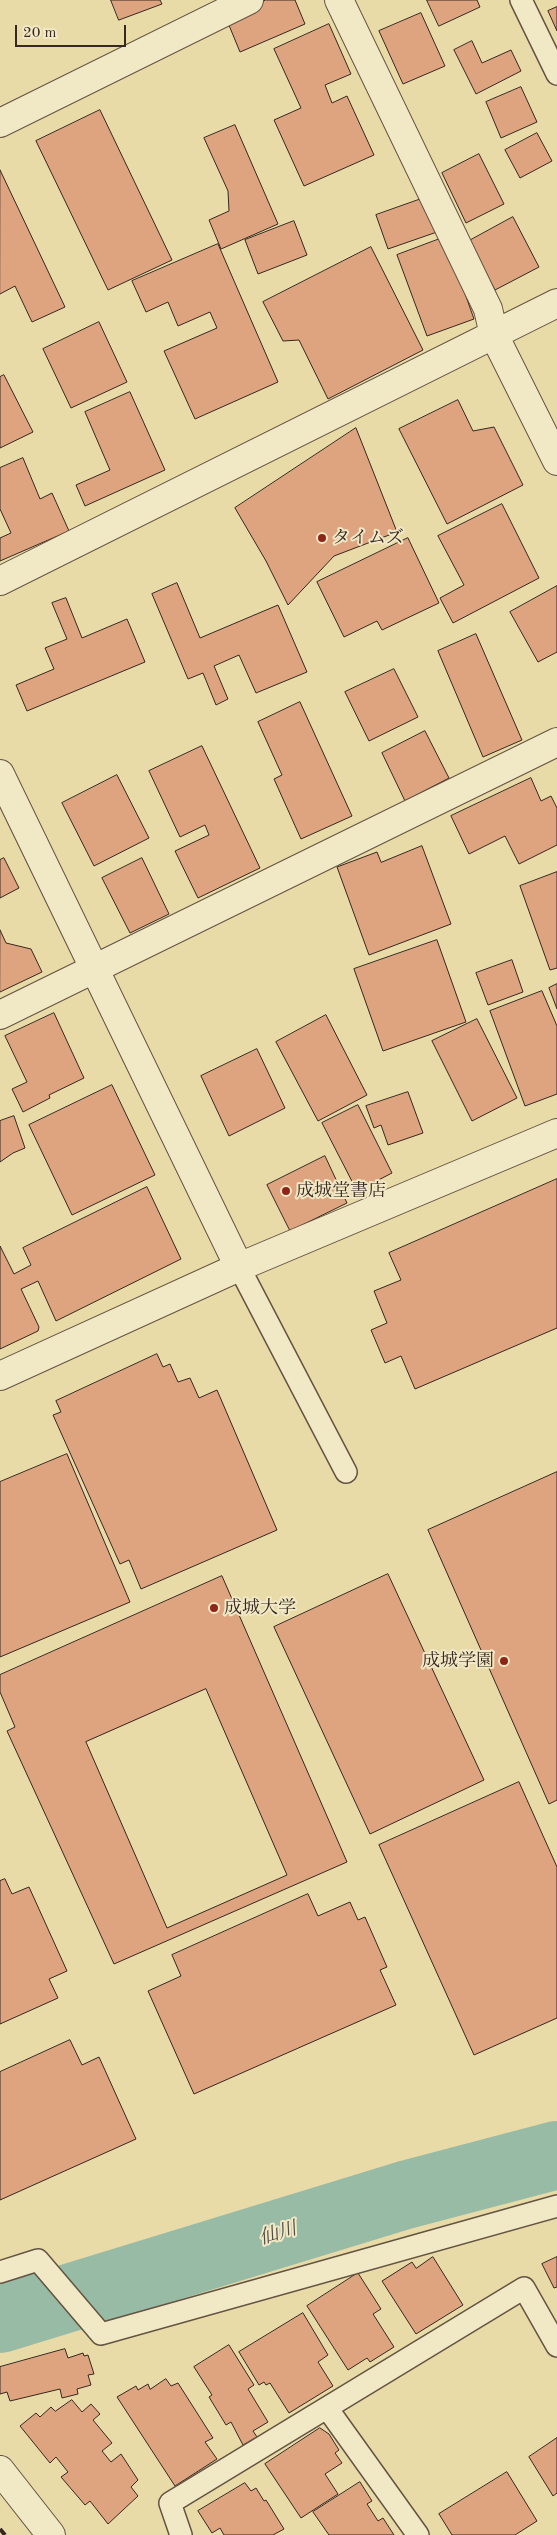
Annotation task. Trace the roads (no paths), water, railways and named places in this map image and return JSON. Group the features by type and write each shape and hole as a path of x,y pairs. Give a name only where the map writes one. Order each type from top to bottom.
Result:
{"street":[{"path":"0,123 249,0"},
{"path":"339,0 488,308 494,335 557,460"},
{"path":"0,581 557,304"},
{"path":"0,1014 557,742"},
{"path":"0,774 96,968 239,1267"},
{"path":"0,1376 239,1267 557,1133"},
{"path":"0,2470 51,2535"}],"lane":[{"path":"521,0 557,74"},
{"path":"239,1267 346,1472"},
{"path":"0,2272 38,2260 48,2269 101,2334 557,2206"},
{"path":"181,2535 170,2503 524,2288 557,2346"},
{"path":"327,2408 418,2535"}],"waterway":[{"name":"仙川","path":"0,2319 405,2195 557,2155"}],"railway":[{"path":"0,2529 5,2535"}],"place":[{"name":"タイムズ","path":"322,538"},
{"name":"成城堂書店","path":"286,1191"},
{"name":"成城大学","path":"214,1608"},
{"name":"成城学園","path":"504,1661"}]}
